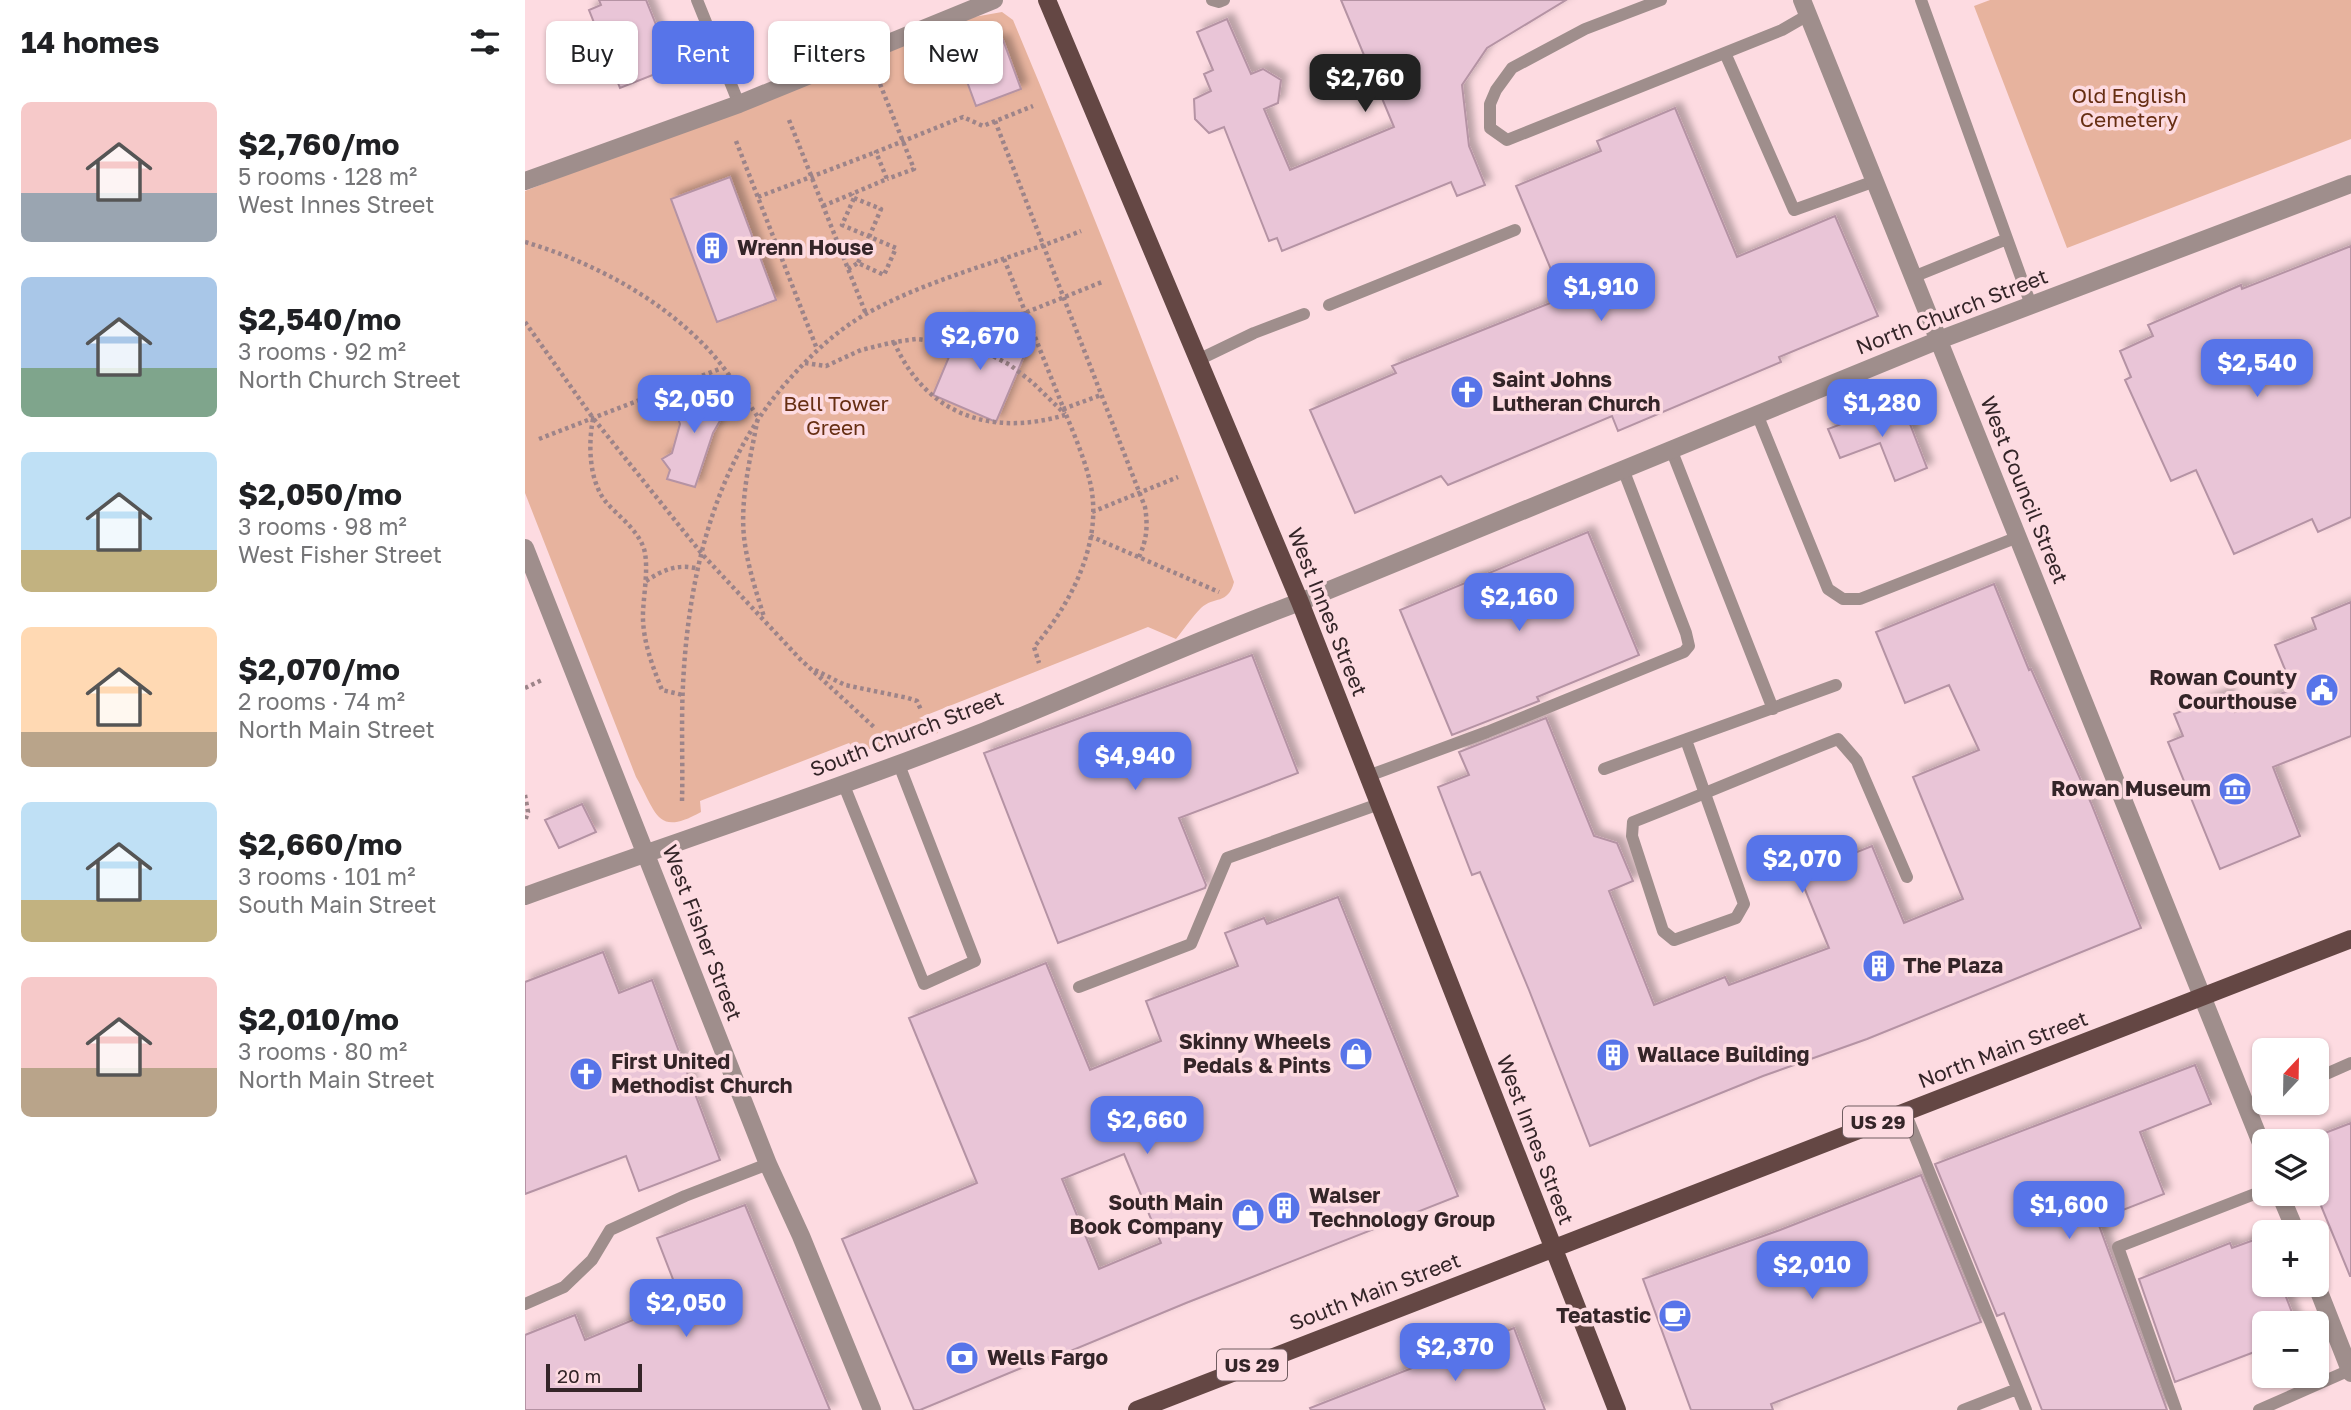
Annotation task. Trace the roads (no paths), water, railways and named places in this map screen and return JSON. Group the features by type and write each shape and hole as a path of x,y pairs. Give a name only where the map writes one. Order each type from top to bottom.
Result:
{"main road":[{"name":"West Innes Street","path":"1047,0 1300,602 1617,1410"},
{"name":"North Main Street","path":"1553,1247 2204,998 2351,939"},
{"name":"South Main Street","path":"1137,1410 1553,1247"}],"street":[{"path":"525,181 739,104 994,0"},
{"name":"West Council Street","path":"1805,8 2255,1129"},
{"name":"North Church Street","path":"1300,602 1939,340 2351,184"},
{"name":"West Fisher Street","path":"525,548 768,1164 801,1236 872,1410"},
{"name":"South Church Street","path":"525,896 646,852 698,837 984,731 1242,623 1300,602"},
{"path":"2321,1297 2350,1371"}],"lane":[{"path":"697,0 739,104"},
{"path":"1212,0 1224,0"},
{"path":"1661,0 1585,29 1513,68 1496,90 1490,104 1490,128 1507,140 1782,30 1805,8"},
{"path":"1921,0 2031,305"},
{"path":"1725,53 1794,210 1875,181"},
{"path":"1329,304 1515,230"},
{"path":"1913,277 2007,239"},
{"path":"1198,360 1254,333 1304,314"},
{"path":"1757,414 1828,589 1843,599 1860,599 2018,537"},
{"path":"1671,449 1773,709"},
{"path":"1368,776 1487,733 1683,652 1689,646 1623,469"},
{"path":"1604,769 1836,685"},
{"path":"1686,740 1705,794 1744,904 1736,918 1674,940 1663,931 1632,836 1633,822 1705,794 1838,739 1857,761 1907,877"},
{"path":"842,783 924,984 975,961 898,762"},
{"path":"1079,986 1191,944 1227,858 1379,804"},
{"path":"2329,1073 2351,1063"},
{"path":"2248,1111 2252,1109"},
{"path":"1905,1112 2025,1410"},
{"path":"525,1304 564,1287 592,1260 610,1230 685,1196 768,1164"},
{"path":"2176,1410 2118,1247 2252,1195"},
{"path":"2259,1410 2350,1371"},
{"path":"1963,1410 2017,1389"}],"place":[{"name":"Wrenn House","path":"712,248"},
{"name":"Saint Johns Lutheran Church","path":"1467,392"},
{"name":"Rowan County Courthouse","path":"2322,690"},
{"name":"Rowan Museum","path":"2235,789"},
{"name":"The Plaza","path":"1879,966"},
{"name":"Skinny Wheels Pedals & Pints","path":"1356,1054"},
{"name":"Wallace Building","path":"1613,1055"},
{"name":"First United Methodist Church","path":"586,1074"},
{"name":"Walser Technology Group","path":"1284,1208"},
{"name":"South Main Book Company","path":"1248,1215"},
{"name":"Teatastic","path":"1675,1316"},
{"name":"Wells Fargo","path":"962,1358"}],"park label":[{"name":"Old English Cemetery","path":"2129,108"},
{"name":"Bell Tower Green","path":"836,416"}]}
